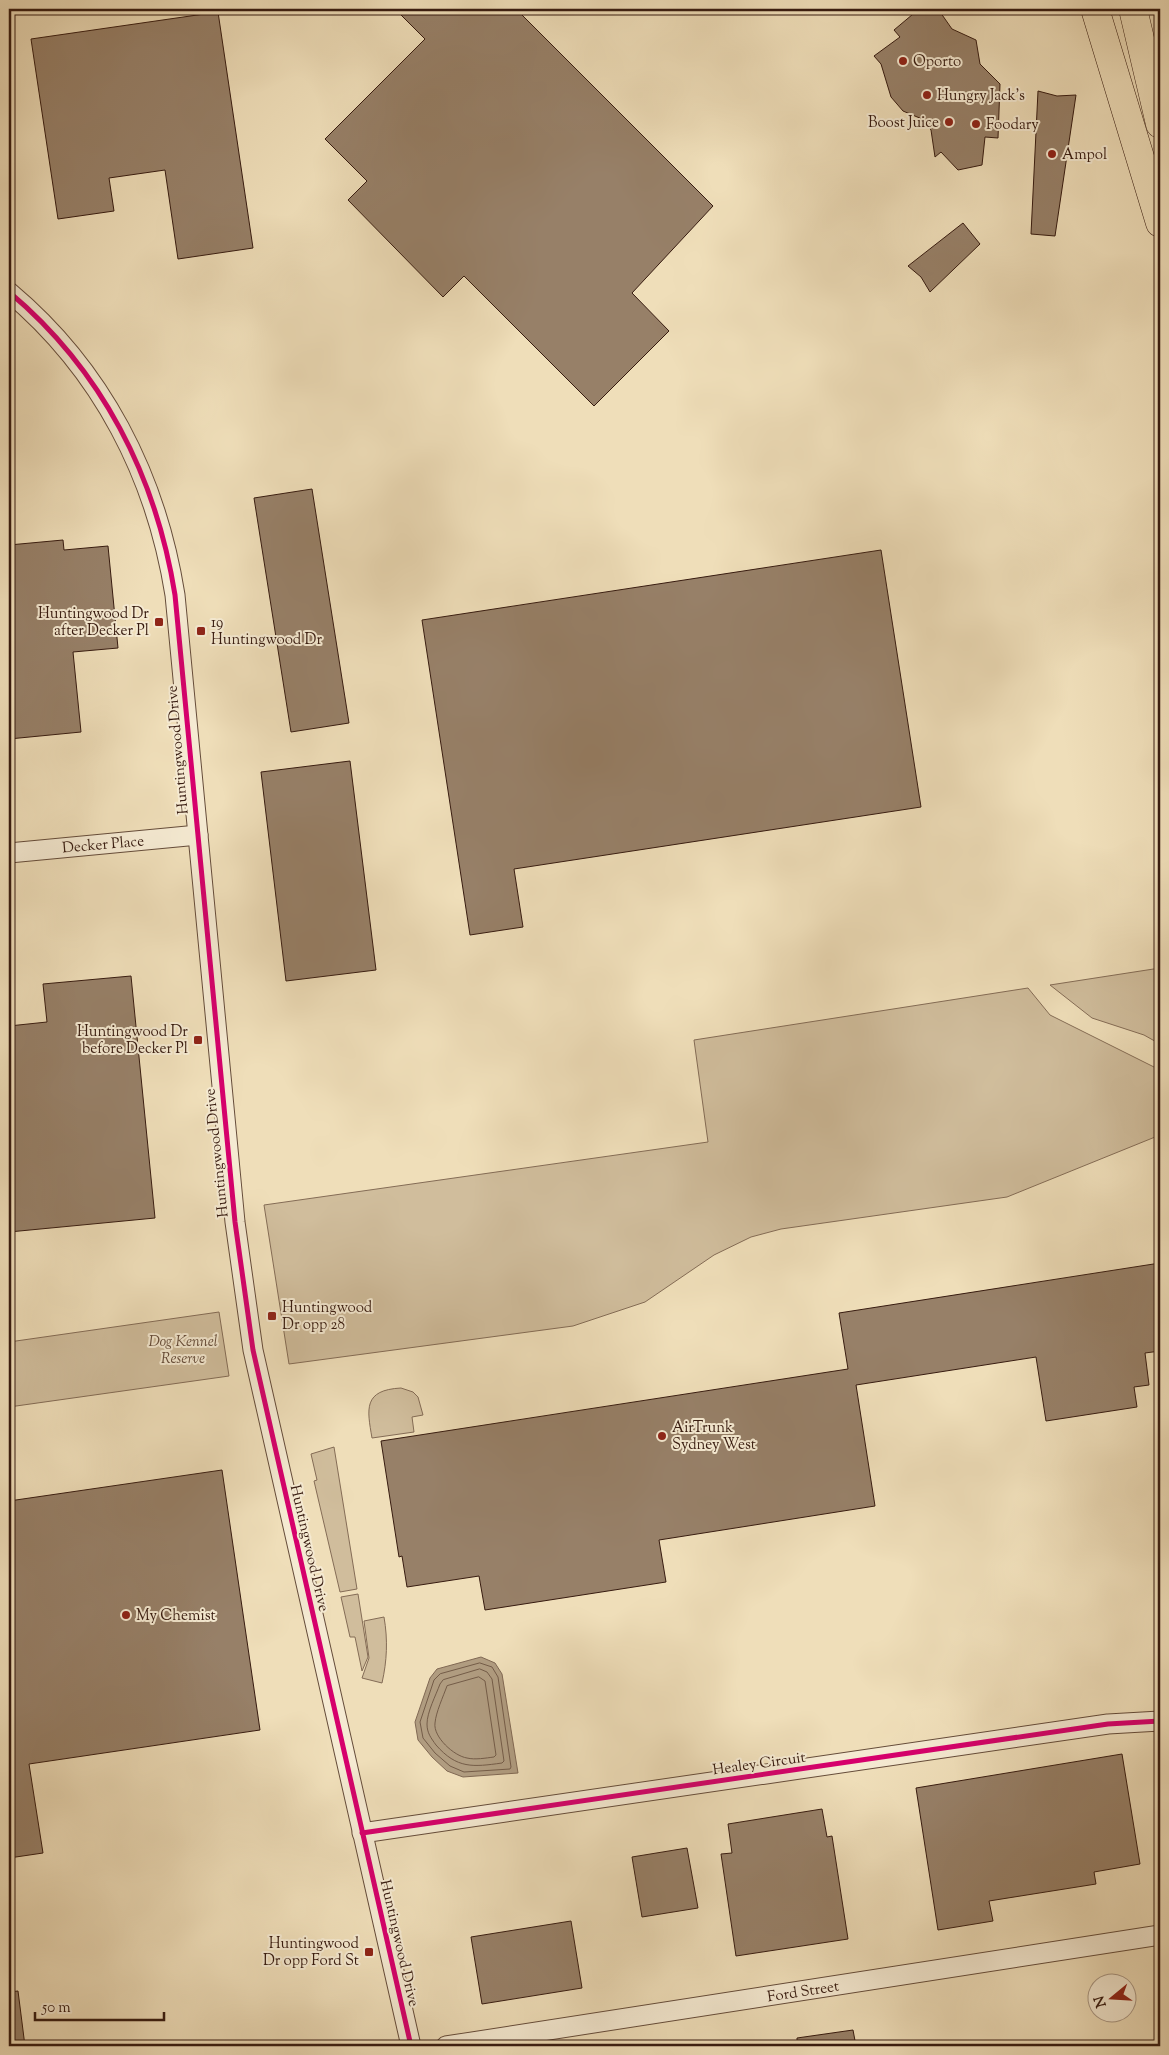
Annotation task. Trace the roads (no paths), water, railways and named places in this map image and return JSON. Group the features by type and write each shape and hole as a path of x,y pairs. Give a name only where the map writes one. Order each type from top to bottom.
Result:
{"highway":[{"path":"1095,9 1160,223"},
{"path":"1133,9 1160,124"}],"street":[{"name":"Huntingwood Drive","path":"9,292 54,335 91,382 124,434 151,493 170,560 175,595 235,1222 253,1350 411,2046"},
{"name":"Decker Place","path":"9,853 198,835"},
{"name":"Healey Circuit","path":"362,1833 1100,1726 1160,1721"},
{"name":"Ford Street","path":"446,2046 1160,1935"}],"water":[{"path":"481,1657 495,1663 502,1674 518,1773 463,1777 447,1771 418,1740 415,1722 430,1678 437,1669"}],"place":[{"name":"Oporto","path":"903,61"},
{"name":"Hungry Jack's","path":"927,95"},
{"name":"Boost Juice","path":"949,122"},
{"name":"Foodary","path":"976,124"},
{"name":"Ampol","path":"1052,154"},
{"name":"Huntingwood Dr after Decker Pl","path":"159,622"},
{"name":"19 Huntingwood Dr","path":"201,631"},
{"name":"Huntingwood Dr before Decker Pl","path":"198,1040"},
{"name":"Huntingwood Dr opp 28","path":"272,1316"},
{"name":"AirTrunk Sydney West","path":"662,1436"},
{"name":"My Chemist","path":"126,1615"},
{"name":"Huntingwood Dr opp Ford St","path":"369,1952"}],"park label":[{"name":"Dog Kennel Reserve","path":"183,1350"}]}
